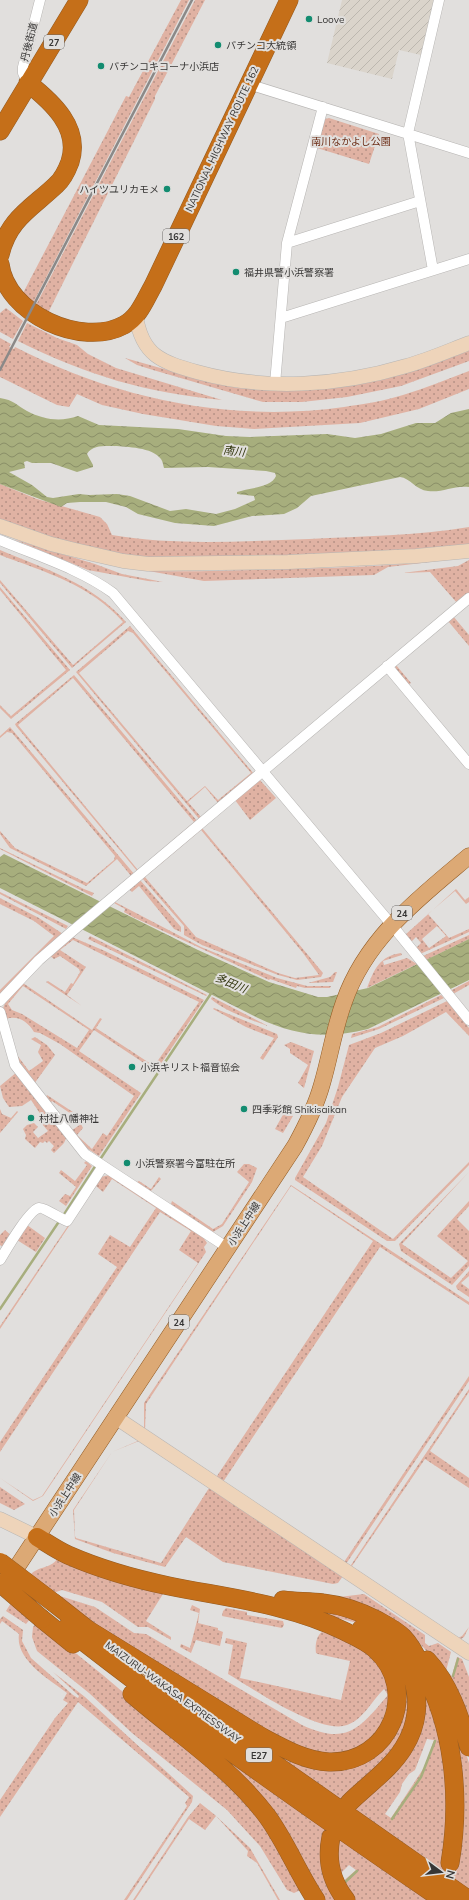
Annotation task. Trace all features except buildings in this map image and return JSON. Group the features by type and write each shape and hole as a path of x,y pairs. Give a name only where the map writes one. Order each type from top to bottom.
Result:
{"highway":[{"name":"27","path":"0,131 79,0"},
{"name":"NATIONAL HIGHWAY ROUTE 162","path":"0,264 6,284 18,302 56,325 77,331 102,332 120,327 136,316 153,286 289,0"},
{"path":"0,255 7,234 13,223 57,184 63,177 71,156 72,139 65,121 47,99 28,83"},
{"path":"37,1536 67,1554 126,1575 168,1586 284,1608 322,1620 361,1629 382,1639 404,1659 414,1678 418,1700 416,1719 404,1748 387,1767 349,1803"},
{"path":"37,1536 162,1574 296,1602 322,1603 340,1606 377,1620 403,1637 429,1662 442,1680 457,1712 469,1747"},
{"name":"MAIZURU-WAKASA EXPRESSWAY","path":"0,1562 47,1612 82,1626 233,1736 469,1900"},
{"name":"MAIZURU-WAKASA EXPRESSWAY","path":"0,1577 151,1694 245,1763 443,1900"},
{"path":"0,1583 47,1612 94,1661 226,1773 249,1795 282,1838 316,1900"},
{"path":"82,1626 262,1737 289,1751 321,1761 346,1760 367,1752 386,1734 394,1718 397,1691 389,1666 375,1648 322,1620"},
{"path":"403,1637 413,1650 432,1688 442,1717 450,1750 454,1781 455,1813 450,1863"},
{"path":"331,1838 328,1849 330,1870 337,1887 346,1900"}],"main road":[{"name":"小浜上中線","path":"0,1593 287,1159 305,1128 322,1085 343,1003 351,984 370,951 391,924 469,856"}],"street":[{"name":"丹後街道","path":"28,83 23,73 23,67 40,0"},
{"path":"433,270 408,133 440,0"},
{"path":"248,84 469,153"},
{"path":"275,384 287,243 323,107"},
{"path":"287,243 420,201"},
{"path":"281,318 469,260"},
{"path":"136,316 138,331 144,343 152,354 170,365 228,380 275,384 333,381 368,376 407,366 469,343"},
{"path":"0,526 75,550 123,561 155,564 302,562 416,556 469,551"},
{"path":"0,540 83,574 113,593 264,771 469,1020"},
{"path":"0,1001 39,960 469,598"},
{"path":"387,666 469,764"},
{"path":"0,1016 13,1058 19,1070 85,1154 228,1248"},
{"path":"0,1260 26,1219 36,1209 43,1208 67,1221 100,1164"},
{"path":"115,1417 469,1653"},
{"path":"0,1519 37,1536"}],"shaded area":[{"path":"342,0 434,0 421,55 399,50 392,79 327,63"}],"green space":[{"path":"181,0 189,0 33,303 22,295 126,96 129,97"},
{"path":"195,0 205,0 155,96 155,99 48,313 36,305"},
{"name":"南川なかよし公園","path":"329,118 379,134 369,164 317,148 325,119"},
{"path":"6,308 23,321 13,339 0,332 0,313"},
{"path":"27,323 57,338 77,345 88,354 116,368 222,400 168,393 142,387 117,381 68,364 18,341"},
{"path":"0,338 11,344 9,347 14,349 15,347 93,381 134,393 217,409 259,412 301,411 344,407 396,397 469,371 469,389 419,409 360,423 254,429 216,426 143,414 102,405 77,394 69,407 57,405 0,377"},
{"path":"469,350 469,361 401,386 347,397 302,402 263,402 137,365 125,358 210,382 238,388 276,390"},
{"path":"0,484 37,499 100,517 107,524 112,535 161,541 185,542 260,541 409,534 469,527 469,546 321,556 139,558 76,546 0,521"},
{"path":"13,539 95,564 122,574 163,582 148,581 88,570"},
{"path":"0,550 52,571 83,587 113,609 126,622 72,668 0,583 0,580 73,665 123,622 97,598 82,589 50,574 0,555"},
{"path":"456,559 388,567 374,575 204,581 143,570 186,571 333,568 407,564"},
{"path":"469,560 469,593 457,603 430,572 402,573 458,566"},
{"path":"0,587 70,670 11,719 0,708 0,705 11,716 66,670 0,590"},
{"path":"453,616 469,635 469,646 448,621"},
{"path":"130,626 254,774 200,820 76,672","holes":["128,631 133,633 251,773 218,800 205,786 187,801 79,673","205,787 218,803 201,817 188,802"]},
{"path":"396,665 411,683 408,685 395,669"},
{"path":"74,675 198,822 138,872 15,724","holes":["73,678 194,822 138,870 18,725"]},
{"path":"10,727 135,875 132,877 117,859 86,886 10,848 0,834 0,831 15,848 87,883 114,860 115,856 12,733 7,732 0,738 0,736"},
{"path":"259,779 276,798 250,820 235,800"},
{"path":"202,828 323,973 321,977 297,980 278,975 202,945 184,935 184,926 142,878","holes":["201,830 303,953 319,975 295,978 278,973 196,937 145,877"]},
{"path":"0,848 84,889 94,893 92,896"},
{"path":"140,880 181,927 181,932 174,929 139,886 132,892 129,889"},
{"path":"456,889 465,900 469,897 469,902 466,904 455,891 433,910"},
{"path":"0,892 68,926 66,929 0,894"},
{"path":"0,898 39,918 63,934 0,994 0,990 54,936 34,921 0,904"},
{"path":"115,902 201,947 277,978 307,986 331,986 330,988 305,988 297,986 296,988 270,979 269,980 133,917 124,912 125,909 114,903"},
{"path":"428,914 449,938 469,929 469,932 420,954 416,948 421,943 416,937 411,942 405,935","holes":["437,926 446,936 429,948 422,939"]},
{"path":"469,935 469,939 426,960 423,956"},
{"path":"90,936 207,995 206,996 88,939"},
{"path":"72,937 105,951 204,1000 156,1071 94,1030 79,1051 141,1093 99,1156 82,1145 71,1131 81,1124 83,1128 77,1135 92,1149 103,1133 107,1136 134,1096 60,1044 40,1033 34,1032 26,1022 15,1018 6,1019 2,1011 5,1003 23,983 92,1030 100,1018 102,1019 96,1028 154,1066 199,1002 73,940 60,950 86,967 67,995 82,1006 46,982 48,981 65,992 71,983 73,984 80,972 79,969 60,956 54,959 50,956","holes":["23,986 89,1030 77,1048 22,1014 12,1010 8,1004"]},
{"path":"401,953 402,955 383,961 384,965 407,958 417,964 367,988 375,969 379,964 388,957"},
{"path":"337,972 333,982 308,983 330,977"},
{"path":"469,981 469,985 453,994 450,991"},
{"path":"441,995 444,998 379,1029 351,1038 352,1034 378,1027"},
{"path":"212,997 268,1026 246,1018 217,1004 211,999"},
{"path":"447,1001 469,1028 469,1036 446,1012 403,1036 375,1048 342,1097 322,1146 303,1177 393,1239 469,1162 469,1165 395,1241 387,1241 295,1180 295,1178 326,1123 338,1087 349,1045 381,1033"},
{"path":"214,1008 277,1034 278,1037 263,1060 260,1058 274,1038 246,1027 213,1009"},
{"path":"35,1037 47,1045 55,1055 34,1084 18,1062 17,1055 29,1071 43,1061 38,1052 41,1045 31,1039"},
{"path":"291,1042 314,1051 304,1088 298,1083 308,1065 290,1053 290,1049 284,1045"},
{"path":"17,1072 67,1136 64,1143 54,1153 51,1150 54,1146 49,1141 47,1143 45,1141 43,1143 40,1142 35,1148 25,1139 26,1135 23,1129 27,1125 34,1123 38,1127 33,1132 38,1138 48,1131 42,1124 43,1118 31,1100 22,1106 9,1107 3,1098 0,1086"},
{"path":"47,1095 85,1120 83,1122 52,1101 50,1104 46,1097"},
{"path":"0,1109 2,1114 11,1118 17,1111 18,1112 0,1133"},
{"path":"285,1111 293,1116 283,1133 275,1129"},
{"path":"86,1161 92,1166 66,1206 59,1201 65,1194 70,1196 76,1187 59,1173 61,1170 75,1181 87,1165 84,1163"},
{"path":"244,1164 249,1164 257,1168 252,1182 223,1226 213,1232 171,1204 172,1201 213,1229 222,1224 249,1182 237,1172"},
{"path":"469,1172 402,1244 451,1278 468,1261 437,1236 469,1201 469,1206 457,1219 469,1231 469,1266 452,1285 401,1251 399,1244"},
{"path":"109,1175 203,1237 207,1243 204,1247 206,1252 43,1496 33,1501 0,1478 33,1500 42,1496 198,1263 179,1250 191,1231 160,1212 0,1452 0,1442 117,1267 98,1254 110,1235 130,1247 156,1208 112,1179 103,1192 96,1186 0,1329 0,1326 101,1177"},
{"path":"159,1177 161,1179 151,1191 137,1182 139,1181 151,1189"},
{"path":"291,1185 469,1302 469,1305 380,1247 223,1482 344,1562 469,1376 469,1381 346,1564 144,1431 144,1403","holes":["291,1186 373,1241 217,1476 145,1430 146,1404"]},
{"path":"27,1225 45,1238 36,1252 17,1240"},
{"path":"5,1230 12,1236 4,1248 0,1245 0,1235"},
{"path":"469,1271 469,1276 461,1283 469,1289 469,1297 457,1289 456,1286"},
{"path":"469,1389 469,1392 430,1451 469,1478 469,1488 425,1459 352,1566 356,1572 458,1638 462,1636 469,1627 464,1637 458,1641 355,1573 351,1565"},
{"path":"140,1440 343,1576 338,1583 333,1584 223,1562 186,1537 165,1567 113,1553 75,1539 73,1510 112,1452","holes":["139,1441 209,1488 161,1563 76,1538 75,1536 74,1510 112,1452"]},
{"path":"0,1487 25,1504 14,1510 0,1503"},
{"path":"57,1559 163,1594 146,1621 171,1637 171,1640 148,1627 138,1627 102,1602 62,1590 50,1594 29,1577 35,1571 51,1564"},
{"path":"364,1594 425,1635 425,1643 429,1646 438,1643 451,1652 446,1671 452,1676 457,1657 462,1659 469,1677 469,1731 442,1675 424,1648 414,1639 389,1623 339,1597"},
{"path":"60,1596 95,1607 134,1633 146,1634 302,1725 330,1734 342,1733 360,1725 388,1695 384,1689 363,1714 353,1722 347,1725 335,1726 320,1723 304,1717 269,1699 228,1674 233,1645 225,1643 226,1638 247,1643 240,1678 341,1700 350,1661 316,1653 316,1641 322,1632 345,1638 377,1659 391,1691 380,1733 344,1755 296,1749 55,1599"},
{"path":"11,1603 31,1618 26,1624 6,1611"},
{"path":"192,1605 200,1609 198,1623 218,1628 218,1630 223,1632 220,1646 196,1640 191,1653 180,1647 181,1644 190,1648 199,1613 190,1610"},
{"path":"226,1608 247,1612 247,1615 283,1621 284,1625 282,1628 222,1616 223,1611"},
{"path":"318,1610 341,1612 366,1625 329,1616"},
{"path":"3,1616 23,1630 22,1641 31,1658 73,1695 78,1698 79,1696 53,1672 85,1697 193,1796 192,1802 127,1900 124,1900 187,1806 185,1803 189,1797 78,1702 0,1817 0,1800 55,1718 68,1703 63,1700 67,1693 35,1668 22,1652 19,1643 19,1634 2,1621 0,1624 0,1619"},
{"path":"37,1622 104,1676 205,1762 263,1820 303,1889 294,1893 287,1890 260,1846 227,1810 132,1733 89,1693 37,1651 32,1637 33,1627"},
{"path":"399,1661 413,1708 389,1772 421,1688 450,1728 460,1735 469,1763 469,1893 233,1726 293,1758 380,1748","holes":["427,1739 434,1740 425,1766 391,1818 385,1814 400,1792 402,1784 409,1774 415,1770"]},
{"path":"156,1707 433,1900 354,1900 341,1883 356,1870 349,1865 341,1873 340,1900 321,1900 294,1850"},
{"path":"200,1803 215,1815 250,1848 280,1900 278,1900 257,1863 247,1856 248,1851 216,1816 205,1830 189,1819 135,1900 133,1900 188,1817"}],"water":[{"name":"南川","path":"0,398 12,401 33,414 52,419 65,419 78,416 99,425 178,429 226,436 250,437 327,434 355,438 381,434 416,423 435,423 451,413 469,409 469,487 428,491 420,489 407,479 400,477 311,496 297,508 284,514 252,516 214,526 175,523 138,514 126,507 106,502 67,503 61,507 0,484","holes":["102,446 139,448 152,452 161,459 164,468 208,467 266,471 275,473 276,476 269,483 237,492 237,494 254,496 255,500 235,509 216,514 186,509 170,511 130,496 117,494 79,494 53,498 47,497 32,485 9,472 25,468 24,462 27,461 32,463 51,463 77,472 93,467 87,454 92,449"]},
{"name":"多田川","path":"4,854 198,950 269,982 318,997 327,997 368,988 469,939 469,980 368,1029 325,1035 285,1029 258,1018 0,888 0,857"}],"waterway":[{"path":"99,1161 212,992"},
{"path":"63,1216 96,1165"},
{"path":"0,1309 60,1220"},
{"path":"453,1676 458,1659"},
{"path":"392,1819 421,1777 435,1741"},
{"path":"343,1884 357,1871"}],"railway":[{"path":"0,370 192,0"}],"place":[{"name":"Loove","path":"309,19"},
{"name":"パチンコ大統領","path":"218,45"},
{"name":"パチンコキコーナ小浜店","path":"101,66"},
{"name":"ハイツユリカモメ","path":"167,189"},
{"name":"福井県警小浜警察署","path":"236,272"},
{"name":"小浜キリスト福音協会","path":"132,1067"},
{"name":"四季彩館 Shikisaikan","path":"244,1109"},
{"name":"村社八幡神社","path":"31,1118"},
{"name":"小浜警察署今富駐在所","path":"127,1163"}]}
